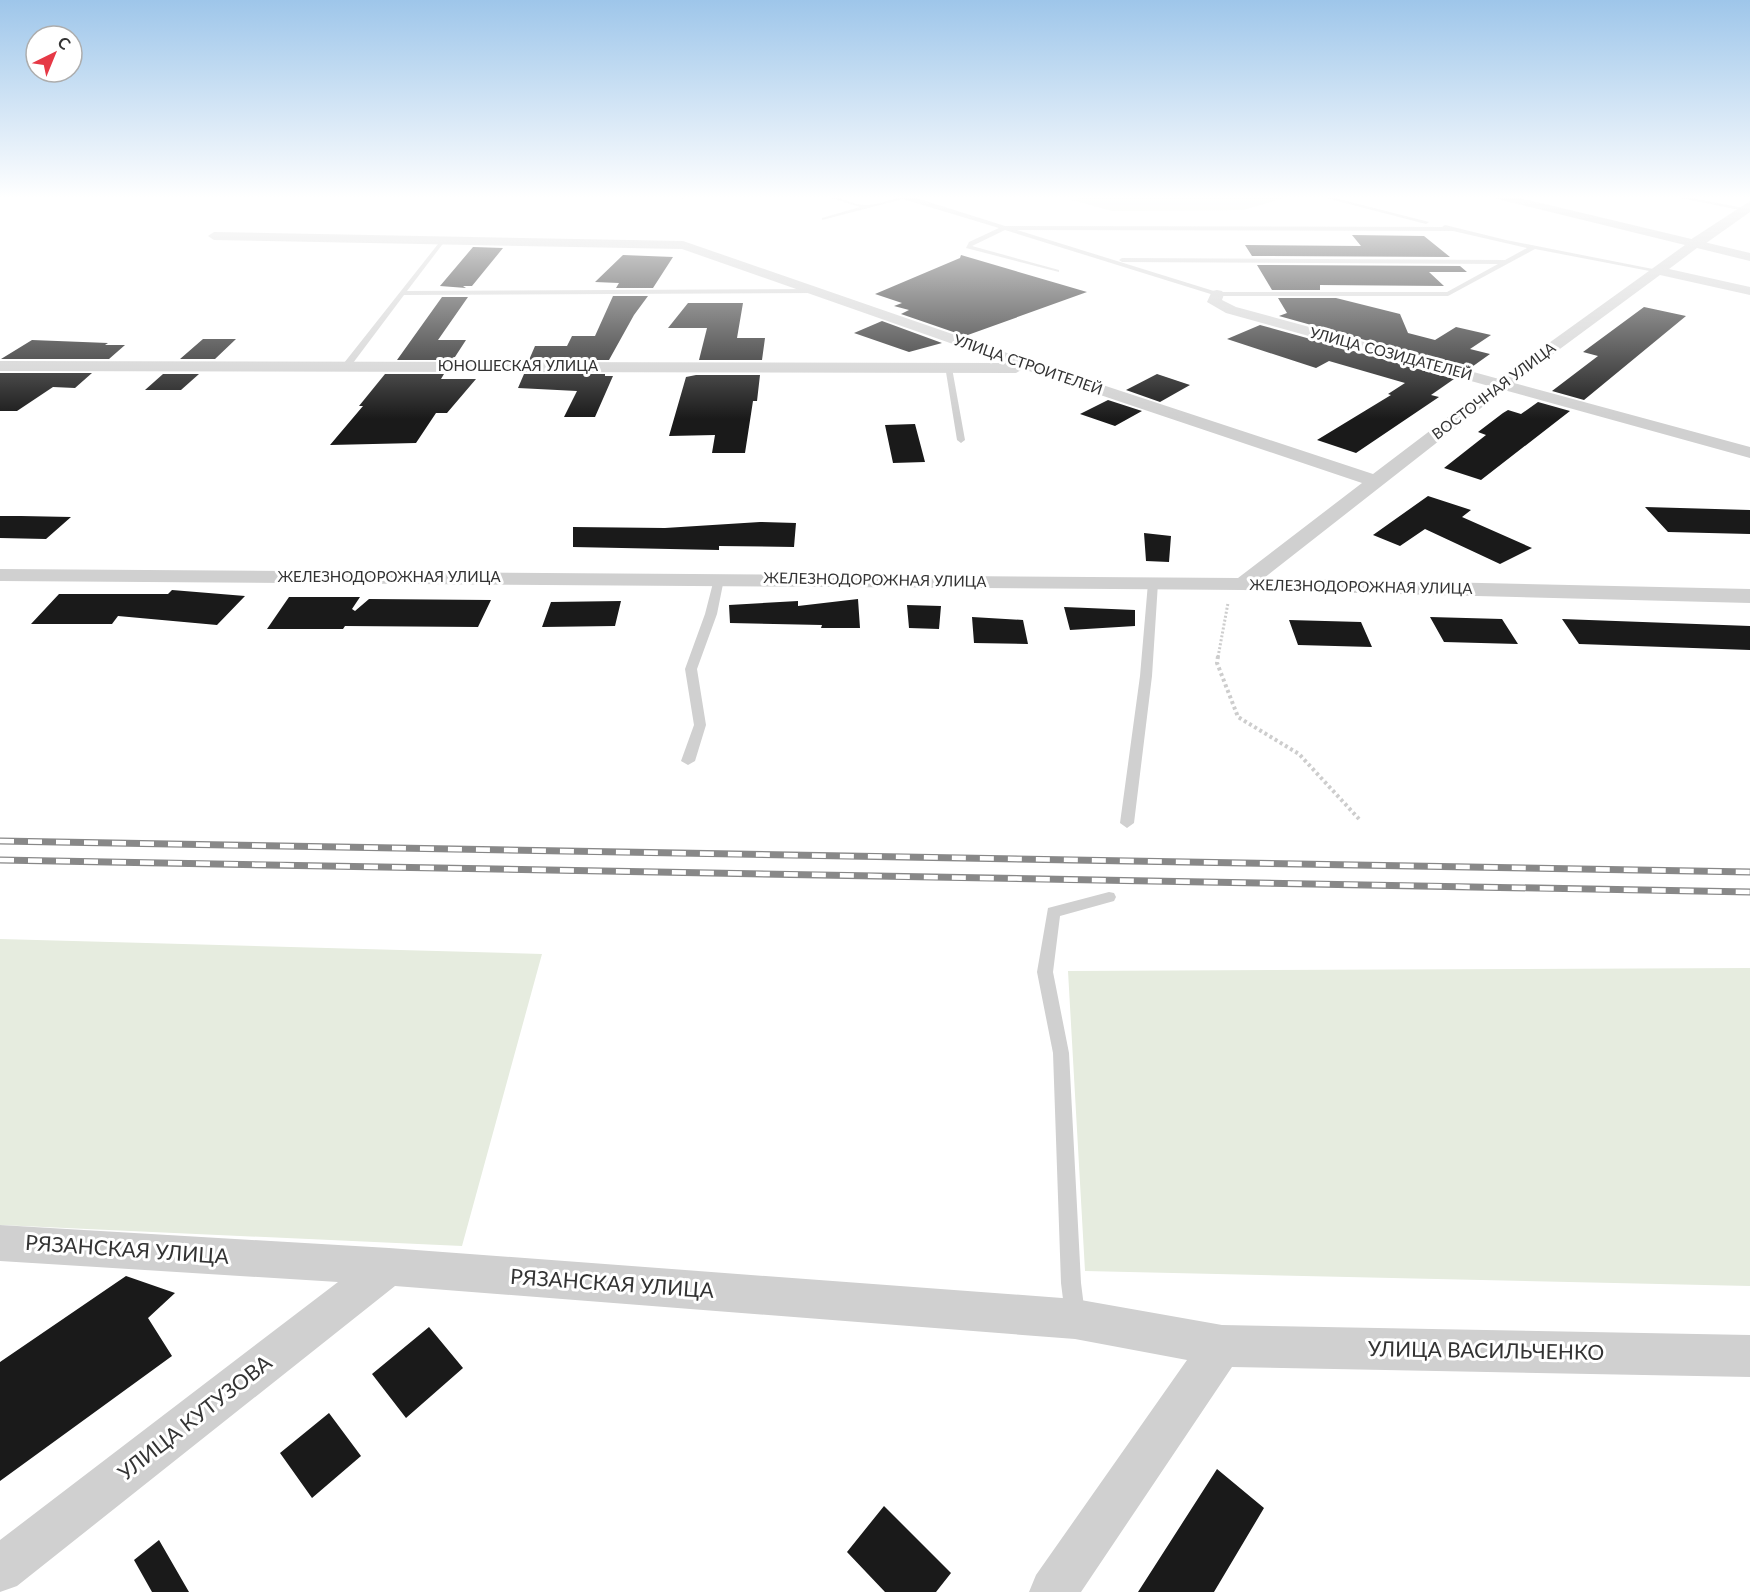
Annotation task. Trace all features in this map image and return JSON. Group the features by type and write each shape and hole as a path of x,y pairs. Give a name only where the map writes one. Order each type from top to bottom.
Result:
{"street":[{"name":"УЛИЦА СТРОИТЕЛЕЙ","path":"758,270 1036,368 1375,481"},
{"path":"1660,271 1750,291"},
{"name":"ВОСТОЧНАЯ УЛИЦА","path":"1243,584 1502,384 1660,271"},
{"name":"УЛИЦА СОЗИДАТЕЛЕЙ","path":"1217,294 1214,302 1232,310 1750,453"},
{"name":"ЮНОШЕСКАЯ УЛИЦА","path":"0,366 1036,368"},
{"name":"ЖЕЛЕЗНОДОРОЖНАЯ УЛИЦА","path":"0,575 1243,584 1750,596"},
{"name":"РЯЗАНСКАЯ УЛИЦА","path":"0,1243 389,1267 1075,1319 1222,1346"},
{"name":"УЛИЦА КУТУЗОВА","path":"0,1569 389,1267"},
{"path":"1053,1592 1222,1346"},
{"name":"УЛИЦА ВАСИЛЬЧЕНКО","path":"1222,1346 1750,1356"}],"lane":[{"path":"347,365 420,270"},
{"path":"1051,270 1057,272"},
{"path":"1141,270 1217,294 1448,294 1492,270"},
{"path":"404,292 820,291"},
{"path":"948,368 961,440"},
{"path":"688,760 700,725 691,669 711,614 718,579"},
{"path":"1127,823 1146,676 1153,583"},
{"path":"1075,1319 1071,1283 1061,1053 1045,972 1053,912 1109,897"}],"path":[{"path":"1243,584 1227,604 1217,663 1238,717 1299,754 1359,819"}],"shaded area":[{"path":"0,939 542,954 462,1246 0,1225"},
{"path":"1750,968 1750,1286 1085,1271 1068,971"}],"building":[{"path":"453,270 485,270 472,286 463,286 466,288 440,286"},
{"path":"607,270 664,270 653,288 616,288 619,283 595,282"},
{"path":"931,270 1013,270 1087,292 965,336 901,314 909,310 894,306 902,303 875,294"},
{"path":"1260,270 1467,272 1429,272 1444,286 1320,285 1320,290 1272,290"},
{"path":"613,296 648,296 634,315 609,360 529,360 535,346 567,346 572,336 595,336"},
{"path":"442,297 468,297 438,340 466,340 453,360 397,360"},
{"path":"1278,298 1336,298 1400,314 1408,333 1435,340 1456,327 1491,335 1470,349 1490,354 1469,369 1279,316 1287,313"},
{"path":"688,303 743,303 737,338 765,338 762,360 699,360 707,328 668,328"},
{"path":"1644,307 1686,316 1584,400 1552,391 1598,356 1583,352"},
{"path":"882,321 942,343 909,352 854,333"},
{"path":"1260,325 1454,379 1431,395 1439,397 1356,453 1317,440 1391,395 1388,394 1405,383 1329,361 1316,368 1227,339"},
{"path":"203,339 236,339 215,359 180,359"},
{"path":"32,340 125,345 109,359 1,359"},
{"path":"0,373 92,373 75,388 53,387 17,411 0,411"},
{"path":"163,374 199,374 181,390 145,390"},
{"path":"385,374 444,374 441,379 476,379 447,413 436,413 416,443 330,445 363,406 359,406"},
{"path":"524,374 605,374 605,376 613,376 595,417 564,417 577,391 518,388"},
{"path":"1157,374 1190,385 1160,402 1126,390"},
{"path":"760,375 757,401 753,401 745,453 712,453 715,435 669,436 686,377"},
{"path":"1108,400 1142,411 1115,426 1080,414"},
{"path":"1538,402 1570,411 1481,480 1444,468 1486,435 1478,432 1503,413 1508,410 1521,414"},
{"path":"915,424 925,462 893,463 885,425"},
{"path":"1428,496 1471,510 1462,517 1532,548 1500,564 1425,529 1400,546 1373,535"},
{"path":"1645,507 1750,510 1750,534 1668,532"},
{"path":"0,516 71,517 46,539 0,538"},
{"path":"760,522 796,523 794,547 719,546 719,550 573,547 573,527 665,528"},
{"path":"1144,533 1171,536 1169,562 1146,561"},
{"path":"172,590 245,596 217,625 118,616 112,624 31,624 59,594 168,594"},
{"path":"289,597 360,597 352,609 355,611 369,599 491,600 478,627 345,626 343,629 267,629"},
{"path":"858,599 860,628 730,623 729,605 798,601 798,606"},
{"path":"621,601 615,626 542,627 551,602"},
{"path":"907,605 941,606 939,629 909,628"},
{"path":"1064,607 1135,610 1135,626 1070,630"},
{"path":"972,617 1023,620 1028,644 974,643"},
{"path":"1430,617 1502,619 1518,644 1444,642"},
{"path":"1562,619 1750,626 1750,650 1579,644"},
{"path":"1289,620 1361,622 1372,647 1298,645"},
{"path":"126,1276 175,1293 148,1318 172,1356 0,1481 0,1362"},
{"path":"429,1327 463,1368 406,1418 372,1374"},
{"path":"329,1413 361,1456 312,1498 280,1453"},
{"path":"1217,1469 1264,1508 1214,1592 1138,1592"},
{"path":"884,1506 951,1573 936,1592 885,1592 847,1552"},
{"path":"159,1540 189,1592 152,1592 134,1560"}],"railway":[{"path":"0,841 1750,872"},
{"path":"0,860 1750,892"}]}
